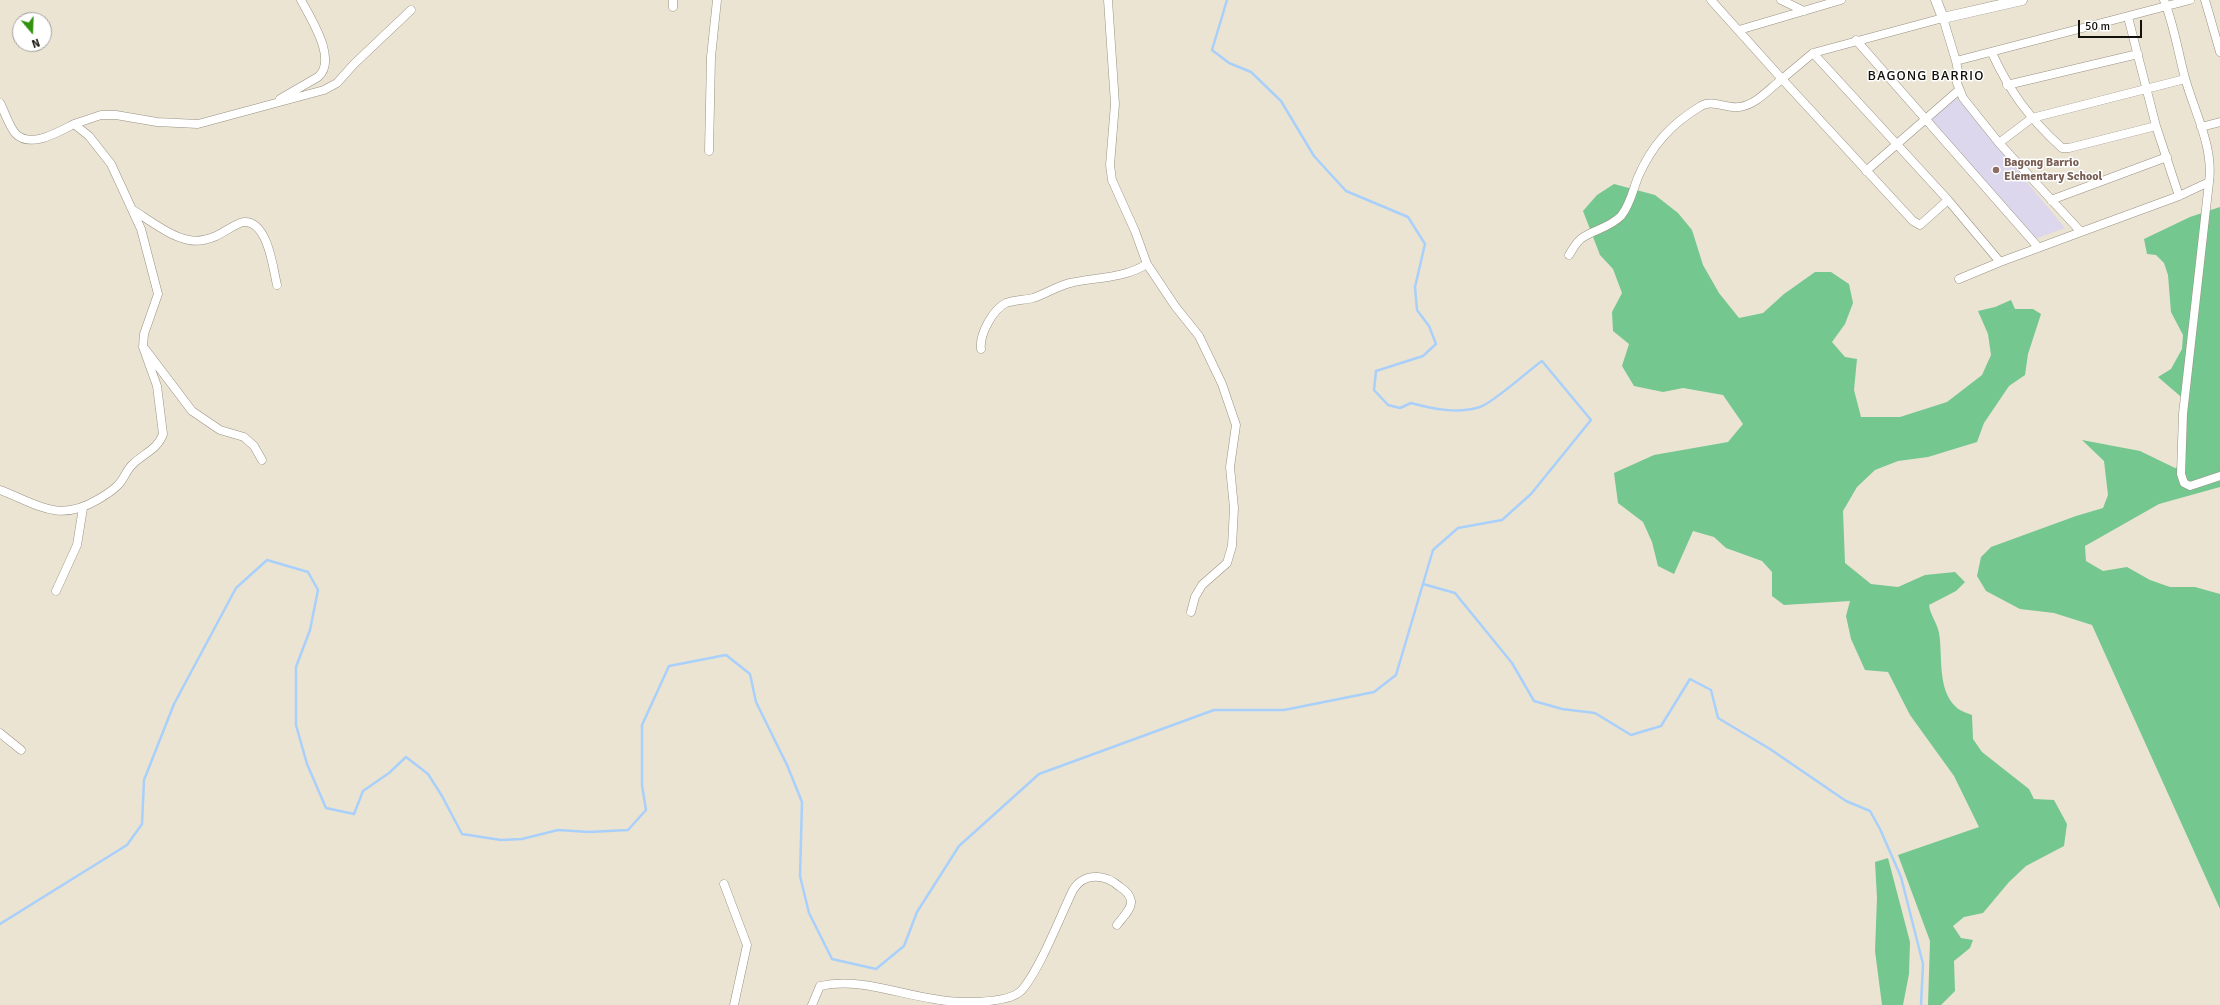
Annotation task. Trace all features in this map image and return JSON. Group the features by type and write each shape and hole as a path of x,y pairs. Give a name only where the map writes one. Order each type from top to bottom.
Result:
{"street":[{"path":"277,101 318,77 323,72 326,65 325,54 316,27 301,0"},
{"path":"709,150 711,57 717,0"},
{"path":"1108,0 1115,104 1110,165 1112,180 1135,231 1147,264 1175,306 1199,336 1222,384 1236,425 1230,467 1234,508 1232,546 1227,563 1202,585 1195,597 1191,612"},
{"path":"1711,0 1913,221 1920,224 1948,200"},
{"path":"1781,0 1804,11"},
{"path":"1739,30 1841,0"},
{"path":"1936,0 1956,61 1959,90 1981,122 2080,232"},
{"path":"1569,255 1581,238 1609,226 1621,216 1628,206 1643,167 1659,139 1673,126 1705,104 1713,103 1731,108 1746,105 1757,100 1813,53 1856,40 2022,0"},
{"path":"1956,61 2128,17 2166,3 2190,0"},
{"path":"2205,0 2220,52"},
{"path":"2166,3 2185,79 2207,148 2209,182 2183,414 2181,474 2184,483 2190,486 2220,476"},
{"path":"0,103 16,134 25,138 34,139 47,136 74,124 100,115 116,115 157,122 198,124 277,101 317,92 337,83 354,64 412,10"},
{"path":"2128,17 2156,126 2179,196"},
{"path":"1856,40 2038,247"},
{"path":"1813,53 1948,200 2000,262"},
{"path":"1992,53 2007,85 2032,118 2064,148 2156,126"},
{"path":"2007,85 2138,54"},
{"path":"1999,143 2032,118 2147,90 2185,79"},
{"path":"1866,171 1959,90"},
{"path":"2201,127 2220,122"},
{"path":"0,490 44,509 63,512 83,508 117,486 134,463 148,453 161,439 163,434 158,392 143,347 144,334 158,294 141,229 110,164 89,136 74,124"},
{"path":"2051,200 2167,157"},
{"path":"1959,278 2038,247 2179,196 2209,182"},
{"path":"133,210 162,228 190,241 206,240 228,231 242,222 250,223 262,230 277,285"},
{"path":"981,349 980,341 983,331 1004,304 1034,297 1056,286 1072,282 1126,274 1147,264"},
{"path":"143,347 192,411 220,430 244,437 254,446 262,460"},
{"path":"56,591 77,545 83,508"},
{"path":"0,733 21,750"},
{"path":"812,1005 820,986 828,984 874,987 933,999 962,1002 1001,1000 1014,996 1032,975 1073,890 1081,880 1088,877 1096,876 1113,880 1127,892 1131,901 1130,906 1116,925"},
{"path":"724,884 747,945 734,1005"}],"shaded area":[{"name":"Bagong Barrio Elementary School","path":"1957,98 2065,228 2035,239 1929,118"}],"green space":[{"path":"1614,184 1655,195 1678,213 1692,230 1703,265 1719,293 1739,318 1763,313 1784,294 1815,272 1831,272 1849,284 1853,303 1845,324 1832,342 1845,357 1857,359 1854,390 1861,417 1900,417 1947,402 1982,375 1991,355 1988,334 1978,311 1995,307 2011,300 2015,309 2033,309 2041,314 2028,354 2025,375 2009,386 1984,423 1977,442 1928,457 1898,461 1875,470 1857,487 1843,511 1845,563 1871,584 1898,587 1925,575 1955,572 1965,582 1956,591 1929,605 1939,633 1943,682 1946,691 1950,700 1956,707 1972,715 1973,739 1982,752 2029,789 2034,799 2054,800 2067,824 2064,846 2026,866 2009,882 1983,913 1964,917 1953,926 1961,938 1973,940 1970,948 1954,961 1955,991 1941,1005 1928,1005 1930,941 1898,855 1979,827 1954,776 1910,715 1888,672 1865,670 1851,639 1846,616 1850,601 1784,605 1772,596 1772,572 1762,561 1726,548 1714,537 1693,531 1674,574 1658,566 1652,542 1643,522 1618,503 1614,473 1654,455 1728,442 1743,424 1723,395 1683,388 1663,392 1634,386 1622,366 1629,344 1613,331 1612,312 1622,293 1613,269 1600,255 1583,211 1597,195"},
{"path":"2220,207 2220,487 2159,504 2085,546 2086,561 2103,571 2127,567 2150,580 2170,587 2195,587 2220,594 2220,909 2092,625 2054,613 2020,609 1986,591 1977,576 1981,557 1991,547 2076,516 2103,508 2108,495 2104,461 2082,440 2140,451 2175,468 2185,465 2187,402 2158,377 2171,369 2182,349 2183,335 2171,312 2168,275 2164,263 2156,255 2147,254 2144,239 2190,217"},
{"path":"1888,858 1910,942 1909,974 1903,1005 1882,1005 1875,951 1877,898 1875,862"}],"waterway":[{"path":"0,924 127,845 142,824 144,780 174,704 236,588 267,560 308,572 318,590 310,630 296,667 296,725 307,764 326,808 354,814 363,791 389,773 406,757 428,774 442,796 462,834 501,840 522,839 558,830 589,832 628,830 646,810 642,785 642,725 669,666 726,655 750,674 756,702 787,765 802,802 800,876 809,913 832,959 876,969 904,946 917,912 959,846 1039,774 1214,710 1284,710 1374,692 1396,675 1433,550 1458,528 1502,520 1531,494 1591,420 1542,361 1486,404 1472,409 1446,410 1411,403 1400,408 1388,405 1374,390 1376,371 1423,356 1436,344 1429,326 1417,310 1415,287 1425,244 1408,217 1346,191 1314,156 1281,101 1251,72 1229,63 1212,50 1227,0"},
{"path":"1423,584 1455,593 1512,663 1534,701 1562,709 1595,713 1631,735 1661,726 1690,679 1711,690 1718,718 1770,749 1846,801 1870,811 1880,829 1901,877 1923,964 1921,1005"}],"place":[{"name":"Bagong Barrio Elementary School","path":"1996,170"}],"district":[{"name":"BAGONG BARRIO","path":"1926,76"}]}
